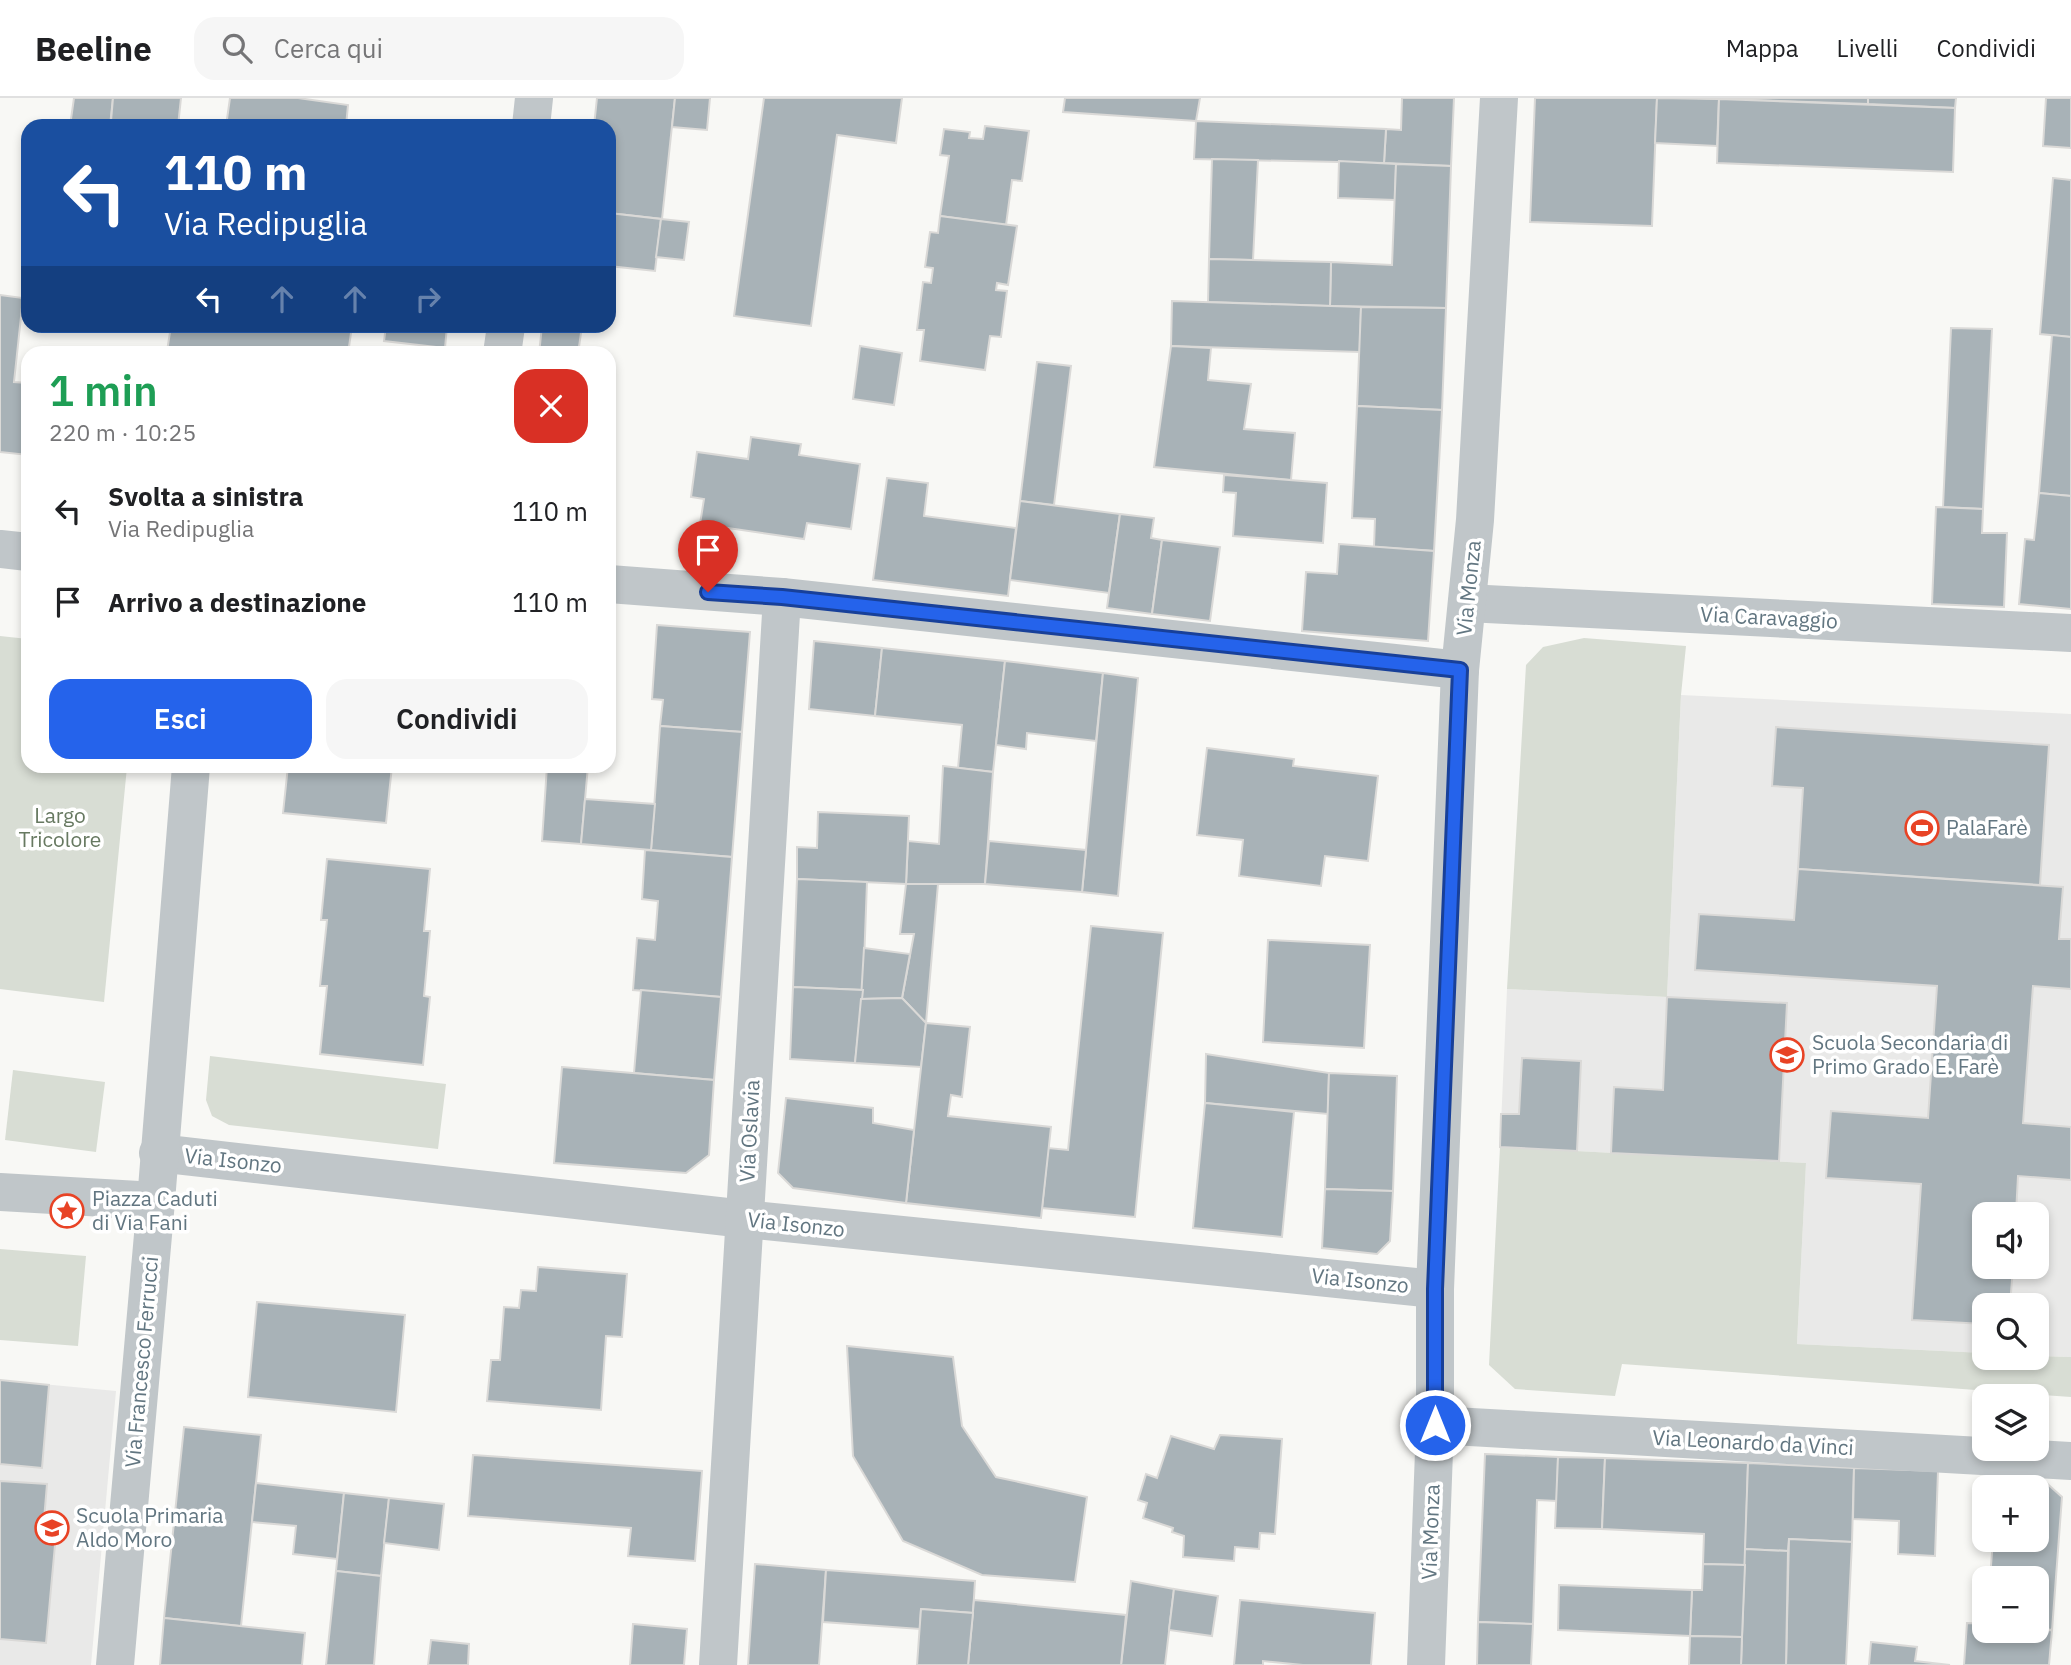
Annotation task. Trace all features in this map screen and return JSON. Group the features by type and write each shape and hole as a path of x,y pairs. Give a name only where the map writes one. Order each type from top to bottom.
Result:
{"street":[{"path":"532,119 534,98"},
{"name":"Via Monza","path":"1426,1665 1435,1425 1435,1289 1460,670 1475,520 1499,98"},
{"path":"0,550 21,552"},
{"path":"616,585 782,597 1460,670"},
{"name":"Via Oslavia","path":"718,1665 782,597"},
{"name":"Via Caravaggio","path":"1467,603 2071,633"},
{"name":"Via Francesco Ferrucci","path":"115,1665 190,773"},
{"name":"Via Isonzo","path":"158,1153 744,1219 1435,1289"},
{"path":"0,1192 156,1201"},
{"name":"Via Leonardo da Vinci","path":"1435,1425 2071,1461"}],"shaded area":[{"name":"Scuola Secondaria di Primo Grado E. Farè","path":"1681,695 2071,714 2071,1357 2049,1356 2049,1293 1972,1293 1972,1352 1797,1344 1806,1163 1500,1147 1507,989 1667,997"},
{"name":"Scuola Primaria Aldo Moro","path":"0,1380 116,1391 91,1665 0,1665"}],"green space":[{"name":"Largo Tricolore","path":"0,636 21,638 21,773 126,773 104,1002 0,989"},
{"path":"1584,638 1686,646 1681,695 1667,997 1507,989 1526,665 1543,647"},
{"path":"210,1056 446,1084 438,1149 229,1125 212,1116 206,1100"},
{"path":"13,1070 105,1082 96,1152 5,1140"},
{"path":"1500,1147 1806,1163 1797,1344 1972,1352 1972,1370 2049,1370 2049,1356 2071,1357 2071,1397 2049,1395 2049,1384 1972,1384 1972,1390 1622,1364 1615,1396 1515,1389 1489,1365"},
{"path":"0,1249 86,1256 78,1346 0,1340"}],"building":[{"path":"74,98 113,98 111,119 71,119"},
{"path":"113,98 181,98 179,119 111,119"},
{"path":"230,98 298,98 348,105 347,119 227,119"},
{"path":"597,98 675,98 662,219 616,214 616,119 595,119"},
{"path":"675,98 710,98 707,130 672,127"},
{"path":"764,98 902,98 896,143 837,135 811,326 734,316"},
{"path":"1065,98 1200,98 1196,121 1063,112"},
{"path":"1402,98 1454,98 1451,166 1384,163 1386,129 1401,130"},
{"path":"1535,98 1657,98 1652,226 1530,222"},
{"path":"1657,98 1719,99 1717,146 1655,143"},
{"path":"1695,98 1868,98 1868,104"},
{"path":"1868,98 1956,98 1955,108 1868,104"},
{"path":"2046,98 2071,98 2071,148 2043,146"},
{"path":"1719,99 1955,108 1953,172 1717,163"},
{"path":"1196,121 1386,129 1384,163 1194,159"},
{"path":"985,126 1029,131 1022,181 1012,180 1006,225 940,216 949,156 940,155 944,129 970,132 969,138 983,139"},
{"path":"1212,159 1258,160 1253,260 1209,259"},
{"path":"1339,161 1396,164 1395,200 1338,198"},
{"path":"1396,164 1451,166 1446,308 1330,306 1331,262 1392,265"},
{"path":"2053,178 2071,180 2071,337 2040,334"},
{"path":"616,214 661,219 655,271 616,267"},
{"path":"940,216 1017,226 1008,285 997,283 996,290 1007,291 1001,337 990,336 985,370 920,361 924,330 917,330 923,282 931,283 933,268 925,267 930,232 938,233"},
{"path":"661,219 689,222 684,260 656,257"},
{"path":"1209,259 1331,262 1330,306 1208,302"},
{"path":"0,295 21,298 14,382 21,382 21,454 0,452"},
{"path":"1172,301 1361,307 1360,352 1171,346"},
{"path":"1361,307 1446,308 1442,410 1357,406"},
{"path":"1951,328 1992,329 1983,509 1943,507"},
{"path":"170,333 351,333 349,346 168,346"},
{"path":"385,333 446,333 445,346 384,341"},
{"path":"541,333 581,333 579,346 540,346"},
{"path":"2052,335 2071,337 2071,496 2039,493"},
{"path":"860,346 902,353 894,405 853,399"},
{"path":"1171,346 1211,348 1208,380 1251,384 1244,429 1295,433 1291,480 1154,467"},
{"path":"1037,362 1071,366 1054,505 1020,501"},
{"path":"1357,406 1442,410 1434,551 1374,547 1375,519 1352,518"},
{"path":"751,437 801,444 799,455 860,464 851,529 807,523 804,539 700,524 704,499 691,497 697,452 748,459"},
{"path":"1224,475 1327,483 1323,543 1233,536 1236,493 1223,492"},
{"path":"887,478 928,483 924,516 1016,528 1008,596 873,580"},
{"path":"2039,493 2071,496 2071,609 2019,604 2025,539 2034,540"},
{"path":"1020,501 1120,514 1109,593 1010,580"},
{"path":"1936,507 1983,509 1982,533 2007,533 2004,607 1932,604"},
{"path":"1120,514 1154,518 1151,538 1162,540 1152,614 1107,608"},
{"path":"1162,540 1220,547 1210,621 1152,614"},
{"path":"1339,544 1434,551 1428,641 1302,631 1306,572 1337,574"},
{"path":"657,625 750,632 742,732 660,726 663,700 652,699"},
{"path":"814,641 882,648 875,716 809,709"},
{"path":"882,648 1005,661 993,772 958,768 962,725 875,716"},
{"path":"1005,661 1103,673 1096,741 1027,733 1026,749 996,745"},
{"path":"1103,673 1138,678 1118,896 1082,892"},
{"path":"660,726 742,732 732,857 651,850"},
{"name":"PalaFarè","path":"1776,727 2049,745 2040,885 1798,869 1803,788 1772,786"},
{"path":"1207,748 1294,759 1293,766 1378,776 1368,861 1325,856 1321,886 1239,876 1243,840 1197,835"},
{"path":"943,766 993,772 985,884 906,884 908,841 939,844"},
{"path":"287,773 391,773 386,823 283,813"},
{"path":"547,773 587,773 581,844 542,841"},
{"path":"585,799 655,804 651,850 581,844"},
{"path":"818,812 909,816 906,884 797,879 797,847 817,848"},
{"path":"989,841 1086,850 1082,892 985,884"},
{"path":"645,850 732,857 721,997 633,990 637,938 655,940 658,901 642,899"},
{"path":"327,859 430,869 424,931 430,931 424,996 430,997 423,1065 320,1054 327,986 320,986 327,920 321,920"},
{"path":"1798,869 2063,887 2059,939 2071,939 2071,989 2033,986 2023,1123 2071,1127 2071,1180 2018,1176 2017,1202 1972,1202 1972,1279 2012,1279 2011,1293 1972,1293 1972,1323 1912,1320 1921,1184 1826,1178 1831,1111 1928,1118 1937,986 1695,970 1699,914 1794,920"},
{"path":"797,879 867,882 863,990 793,987"},
{"path":"906,884 938,884 926,1023 902,998 914,934 900,934"},
{"path":"1091,926 1163,933 1135,1217 1042,1208 1048,1148 1068,1150"},
{"path":"1268,940 1370,945 1364,1048 1263,1042"},
{"path":"864,948 910,954 902,998 861,999"},
{"path":"793,987 863,990 855,1063 790,1059"},
{"path":"641,990 721,997 714,1080 634,1073"},
{"path":"1667,997 1787,1003 1779,1161 1611,1153 1614,1087 1663,1090"},
{"path":"902,998 926,1023 921,1067 855,1063 861,999"},
{"path":"926,1023 970,1027 962,1097 951,1095 948,1116 1051,1127 1041,1218 906,1203"},
{"path":"1206,1054 1329,1073 1328,1114 1205,1103"},
{"path":"1522,1058 1581,1061 1577,1151 1500,1147 1501,1114 1519,1114"},
{"path":"562,1067 714,1080 709,1155 686,1173 554,1163"},
{"path":"1329,1073 1397,1076 1393,1191 1325,1189"},
{"path":"786,1098 873,1108 873,1123 914,1130 906,1203 793,1188 778,1173"},
{"path":"1205,1103 1294,1112 1282,1237 1193,1228"},
{"path":"1325,1189 1393,1191 1390,1241 1377,1254 1322,1248"},
{"path":"538,1267 627,1274 622,1337 606,1336 601,1410 487,1401 491,1360 500,1360 504,1307 519,1308 521,1290 536,1291"},
{"path":"257,1302 405,1315 396,1412 248,1397"},
{"path":"847,1346 953,1357 962,1426 996,1477 1087,1497 1075,1582 982,1575 903,1541 853,1456"},
{"path":"0,1380 49,1385 42,1468 0,1464"},
{"path":"184,1427 261,1435 241,1626 164,1618"},
{"path":"1220,1435 1282,1439 1275,1534 1260,1533 1259,1549 1235,1547 1234,1561 1183,1557 1184,1536 1172,1532 1173,1528 1143,1518 1147,1503 1138,1500 1146,1474 1157,1478 1171,1436 1214,1449"},
{"path":"1485,1454 1558,1457 1557,1501 1537,1500 1533,1624 1478,1622"},
{"path":"473,1455 702,1471 695,1561 628,1556 631,1528 468,1516"},
{"path":"1558,1457 1605,1458 1602,1529 1555,1528"},
{"path":"1605,1458 1748,1463 1745,1565 1703,1564 1704,1534 1602,1529"},
{"path":"1748,1463 1854,1468 1852,1542 1789,1539 1788,1551 1745,1549"},
{"path":"1854,1468 1938,1471 1935,1556 1898,1554 1899,1521 1853,1519"},
{"path":"0,1481 47,1484 43,1532 56,1534 46,1643 0,1639"},
{"path":"256,1483 344,1493 337,1559 293,1554 296,1526 252,1522"},
{"path":"2049,1485 2062,1497 2052,1630 2049,1630 2049,1566 1991,1566 1992,1552 2049,1552"},
{"path":"344,1493 389,1498 381,1576 336,1571"},
{"path":"389,1498 444,1504 439,1550 384,1543"},
{"path":"1789,1539 1852,1542 1846,1665 1786,1665"},
{"path":"1745,1549 1788,1551 1786,1665 1741,1665"},
{"path":"755,1564 826,1570 819,1665 748,1665"},
{"path":"1703,1564 1745,1565 1742,1637 1690,1636 1692,1590 1702,1590"},
{"path":"826,1570 975,1581 973,1613 921,1609 920,1629 823,1622"},
{"path":"336,1571 381,1576 374,1665 326,1665"},
{"path":"1131,1581 1174,1589 1165,1665 1121,1665"},
{"path":"1559,1585 1692,1590 1690,1636 1558,1630"},
{"path":"1174,1589 1218,1596 1212,1636 1169,1630"},
{"path":"974,1600 1126,1615 1121,1665 968,1665"},
{"path":"1240,1600 1375,1613 1371,1665 1303,1665 1263,1661 1263,1665 1234,1665"},
{"path":"921,1609 973,1613 968,1665 917,1665"},
{"path":"164,1618 305,1633 302,1665 160,1665"},
{"path":"1478,1622 1533,1624 1531,1665 1477,1665"},
{"path":"1967,1623 1972,1623 1972,1643 2049,1643 2049,1630 2052,1630 2049,1665 1964,1665"},
{"path":"633,1624 687,1629 684,1665 630,1665"},
{"path":"1690,1636 1742,1637 1741,1665 1689,1665"},
{"path":"431,1640 469,1644 468,1665 428,1665"},
{"path":"1871,1642 1917,1647 1915,1661 1950,1665 1869,1665"}],"place":[{"name":"PalaFarè","path":"1922,828"},
{"name":"Scuola Secondaria di Primo Grado E. Farè","path":"1787,1055"},
{"name":"Piazza Caduti di Via Fani","path":"67,1211"},
{"name":"Scuola Primaria Aldo Moro","path":"52,1528"}],"route":[{"path":"708,592 782,597 1460,670 1460,723 1435,1289 1435,1425"}]}
